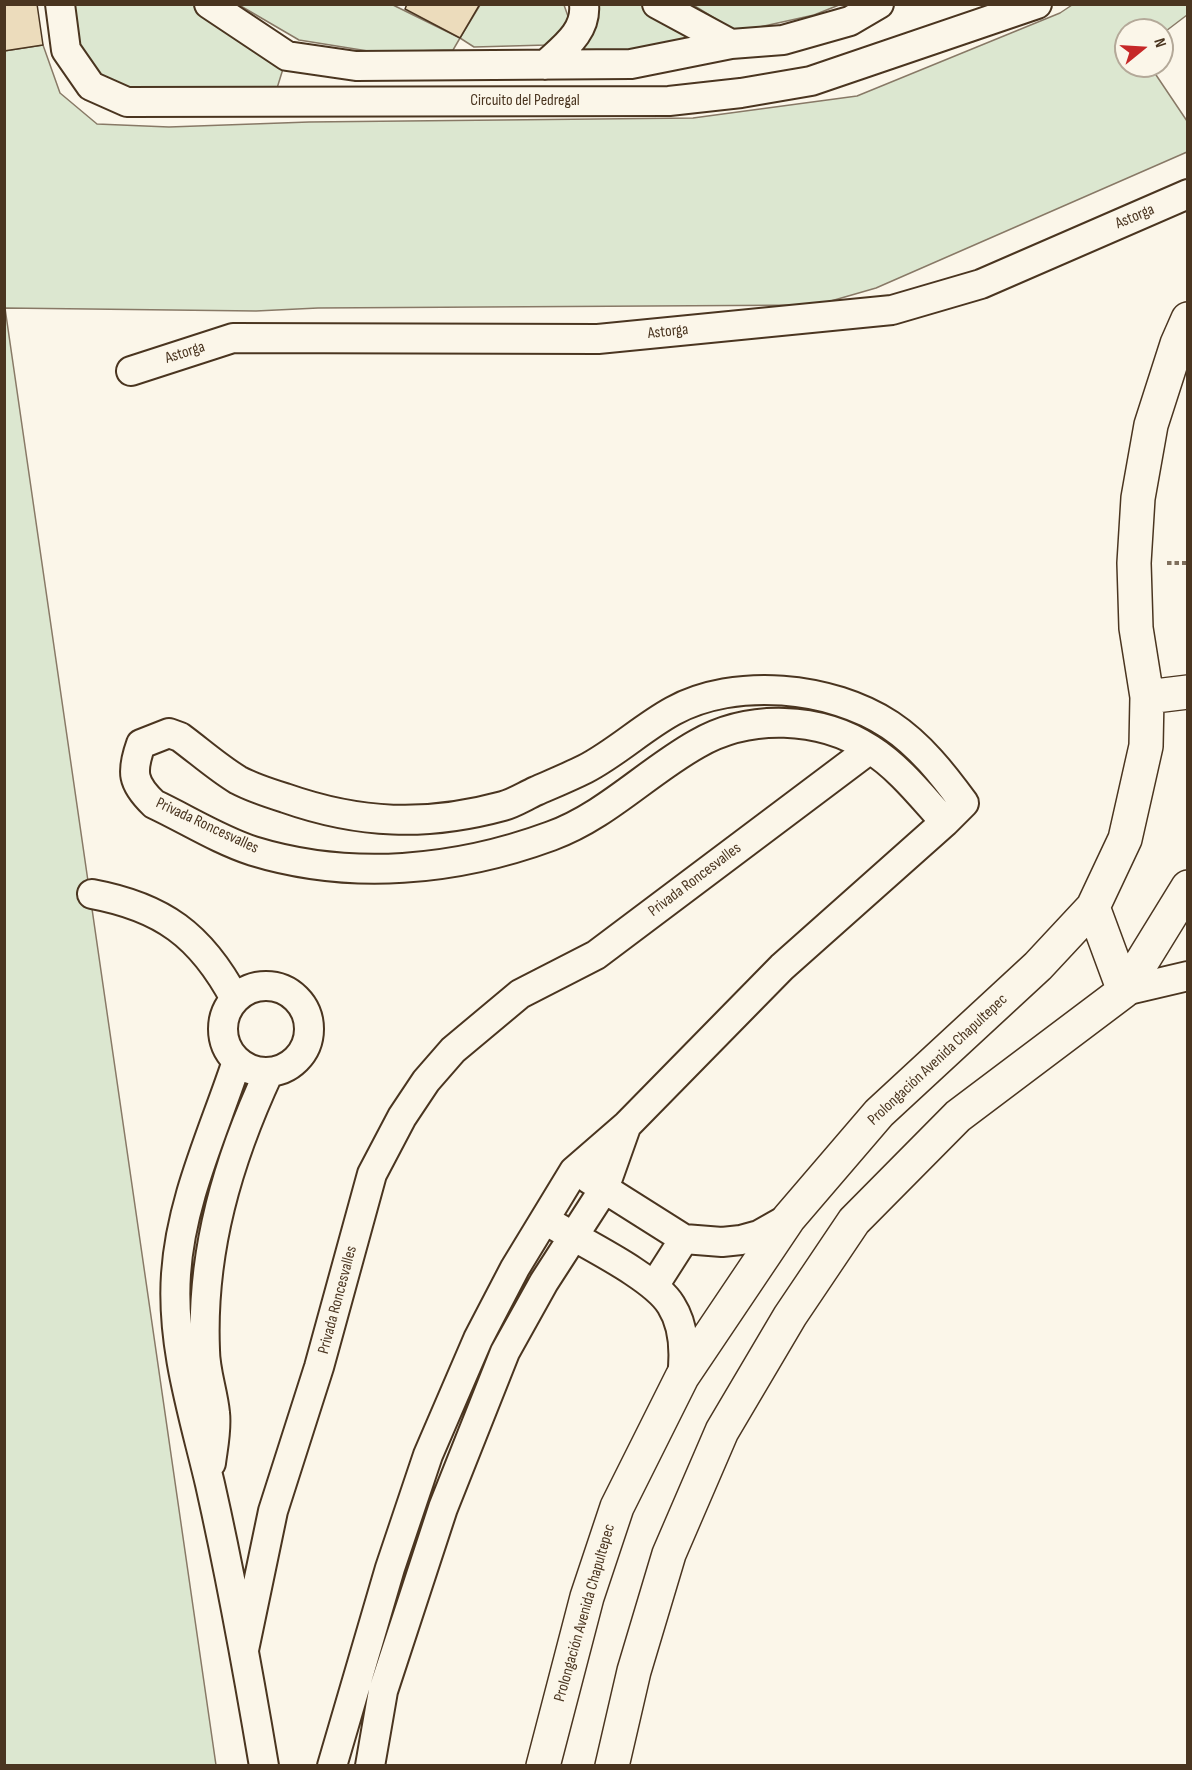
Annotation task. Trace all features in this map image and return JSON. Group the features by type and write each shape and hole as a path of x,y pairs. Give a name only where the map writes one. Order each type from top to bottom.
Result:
{"street":[{"name":"Circuito del Pedregal","path":"60,4 66,50 72,59 91,86 127,102 690,98 811,81 1037,4"},
{"path":"209,4 287,56 357,66 631,64 731,44 783,40 850,21 879,4"},
{"path":"545,65 575,36 585,14 584,4"},
{"path":"657,4 731,44"},
{"name":"Astorga","path":"131,371 233,338 598,339 892,310 981,284 1188,194"},
{"name":"Prolongación Avenida Chapultepec","path":"543,1766 587,1597 617,1507 682,1377 789,1218 879,1113 1038,966 1093,908 1125,839 1138,793 1146,746 1147,697 1136,628 1134,563 1137,498 1151,425 1177,344 1188,319"},
{"name":"Privada Roncesvalles","path":"752,689 776,689 835,701 890,725 919,748 944,774 955,813 870,749 839,735 795,723 769,723 741,728 698,743 584,821 553,836 431,866 363,870 310,863 252,850 154,804 143,794 135,779 133,765 141,744 169,733 180,737 238,780 319,810 366,820 404,821 451,817 505,805 586,768 674,710 715,697 752,689"},
{"path":"1147,697 1188,692"},
{"name":"Privada Roncesvalles","path":"244,1650 273,1511 319,1367 372,1174 402,1117 426,1081 453,1050 520,994 596,955 870,749"},
{"path":"332,1766 390,1568 428,1455 478,1339 515,1268 574,1171 627,1125 782,967 955,813"},
{"path":"612,1766 634,1671 669,1554 722,1431 789,1316 854,1221 958,1116 1124,991 1188,887"},
{"path":"92,894 122,899 152,910 178,926 208,955 235,999"},
{"path":"1093,908 1124,991"},
{"path":"1124,991 1188,976"},
{"path":"262,986 276,987 290,993 301,1004 307,1018 309,1033 296,1060 283,1068 269,1072 252,1070 237,1061 227,1047 223,1030 225,1013 235,999 247,990 262,986"},
{"name":"Privada Roncesvalles","path":"237,1061 193,1184 176,1274 177,1322 186,1386 244,1650 264,1766"},
{"name":"Privada Roncesvalles","path":"209,1483 216,1415 205,1352 205,1306 212,1239 222,1193 238,1142 269,1072"},
{"path":"370,1766 383,1691 443,1508 506,1352 573,1237 604,1189 627,1125"},
{"path":"574,1171 684,1239 722,1242 741,1240 789,1218"},
{"path":"544,1220 654,1286 671,1305 681,1328 685,1352 682,1377"},
{"path":"654,1286 684,1239"}],"green space":[{"path":"60,5 209,5 287,56 273,101 91,86"},
{"path":"239,5 393,5 460,38 453,50 374,52 299,40"},
{"path":"480,5 564,5 569,19 557,38 547,45 474,47 460,38"},
{"path":"585,5 656,5 729,44 553,62"},
{"path":"693,5 839,5 814,15 737,32"},
{"path":"1072,5 1187,5 1187,15 1174,25 1174,18 1114,18 1114,78 1158,78 1187,121 1187,152 876,288 817,305 318,308 256,311 5,308 216,1765 5,1765 4,51 43,45 60,93 97,124 169,127 309,122 693,118 857,96 1060,13"}],"building":[{"path":"4,4 37,4 43,45 4,51"},
{"path":"407,4 480,4 460,38 405,9"}]}
